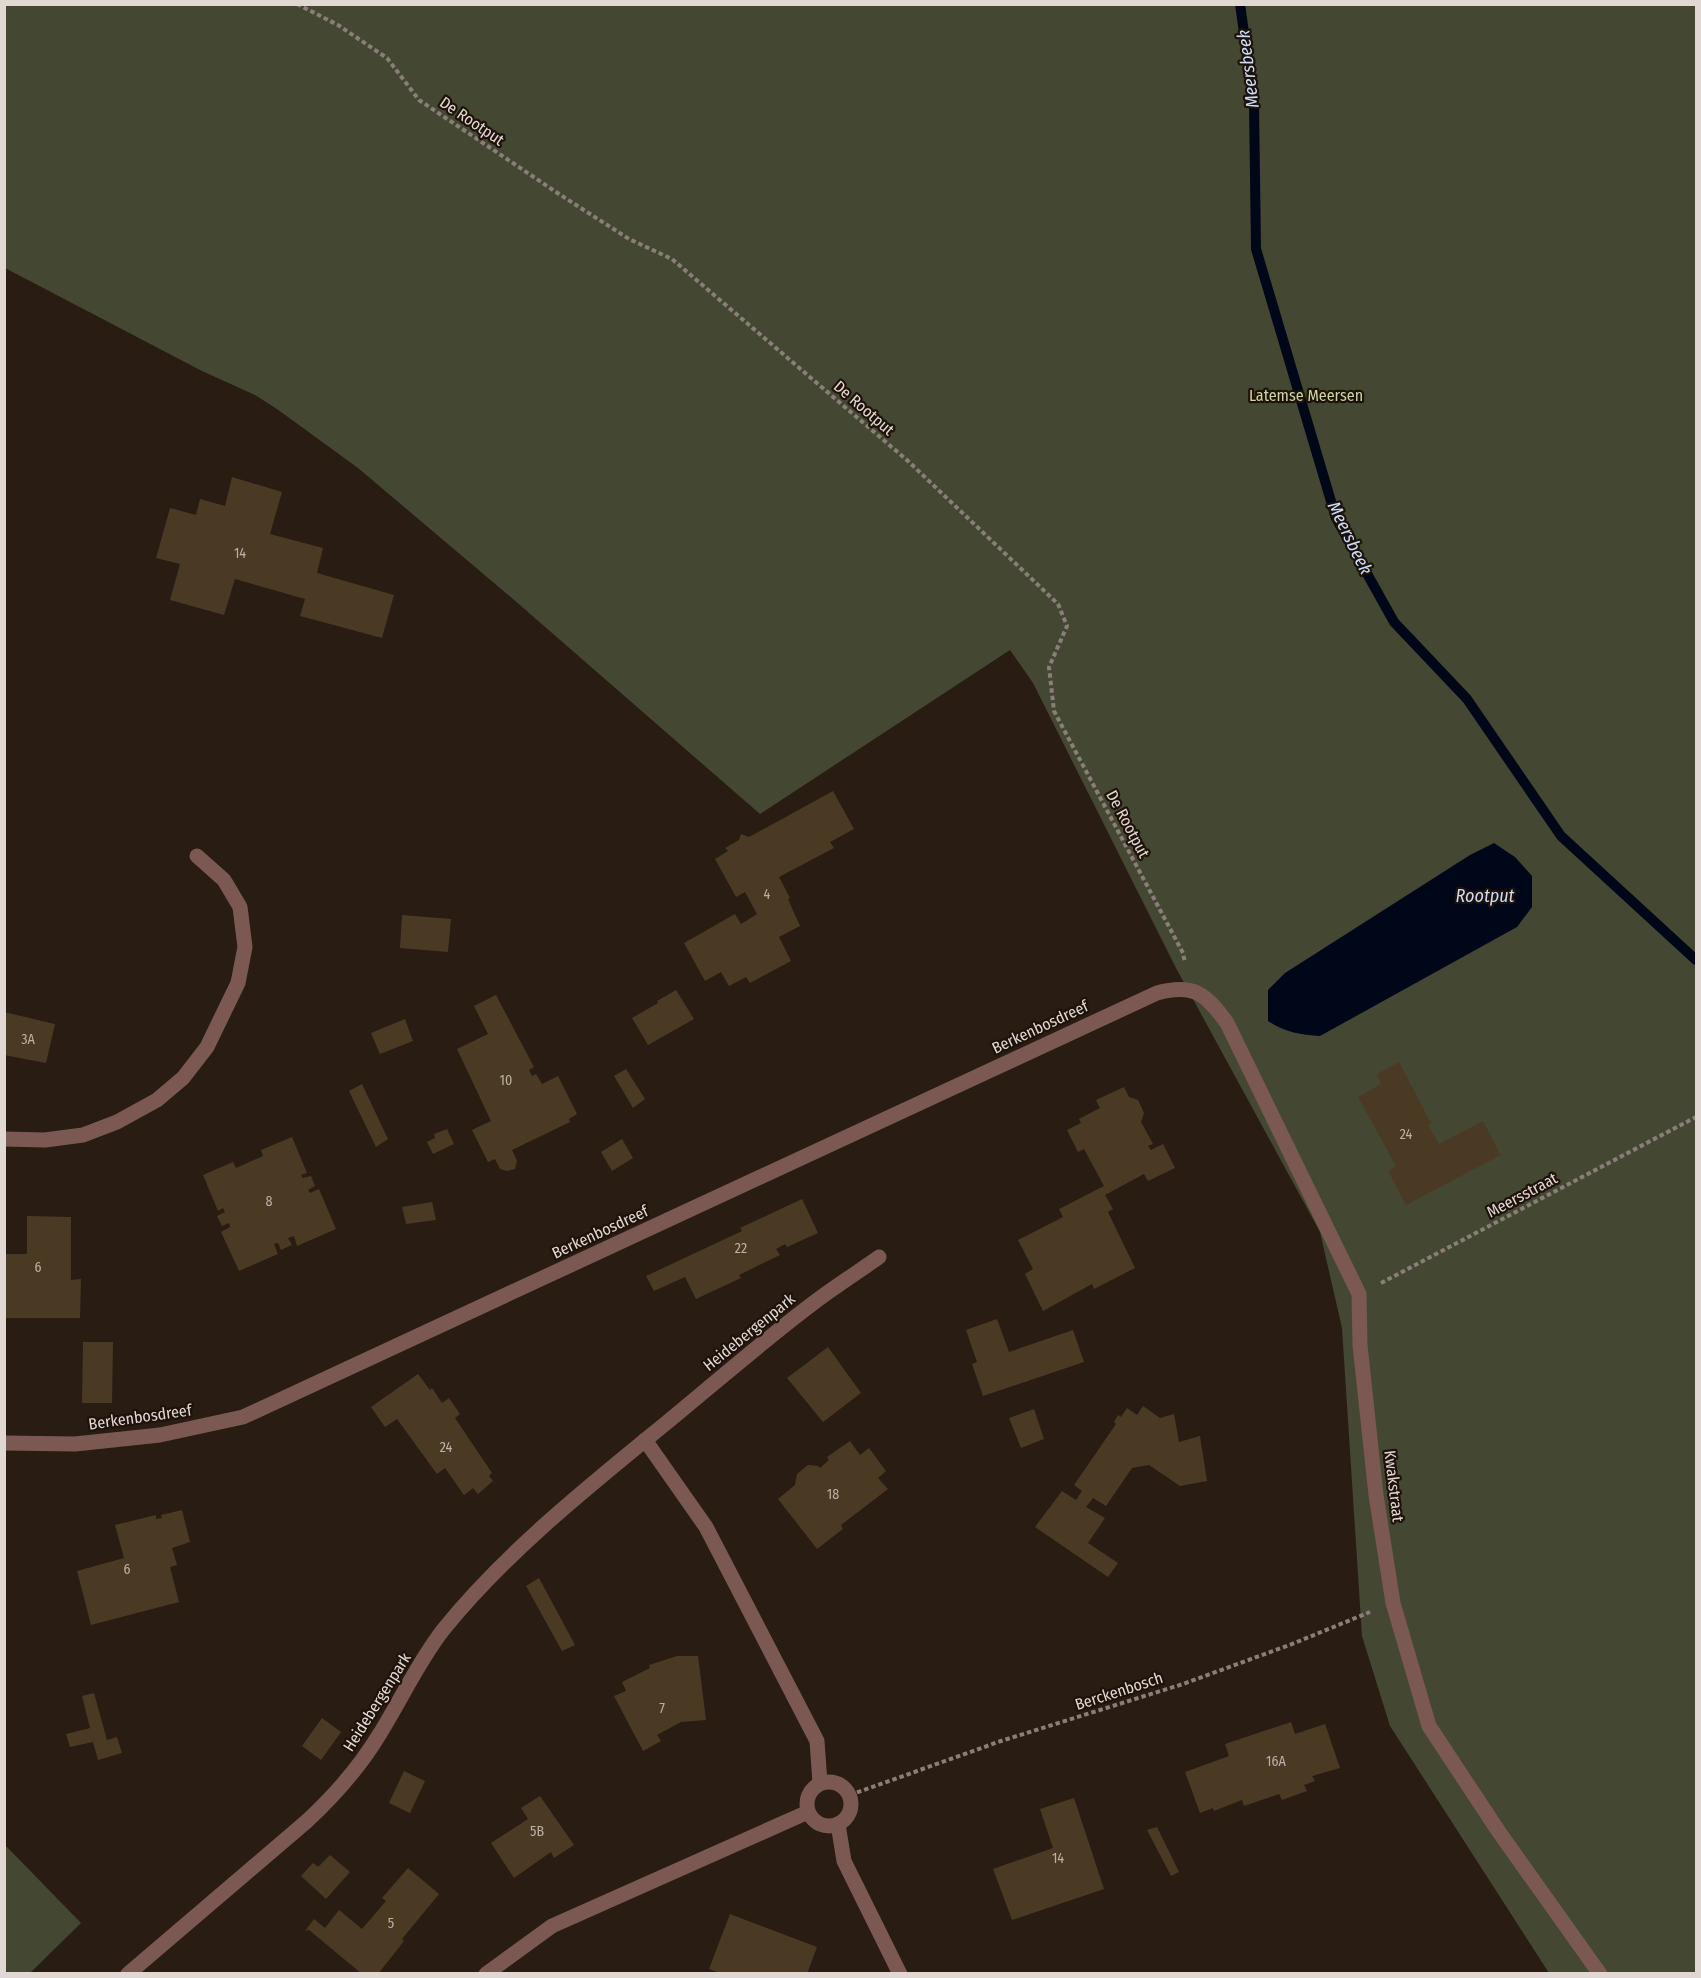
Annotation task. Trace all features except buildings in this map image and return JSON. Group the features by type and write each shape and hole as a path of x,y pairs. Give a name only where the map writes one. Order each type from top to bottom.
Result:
{"street":[{"path":"4,1139 45,1140 83,1135 117,1122 157,1100 183,1078 207,1047 238,983 245,947 240,907 224,880 197,856"},
{"name":"Berkenbosdreef","path":"4,1443 75,1444 160,1436 243,1417 1157,993 1174,988 1193,990"},
{"name":"Kwakstraat","path":"1193,990 1212,1002 1227,1023 1359,1294 1360,1345 1373,1472 1393,1603 1429,1726 1499,1832 1600,1974"},
{"name":"Heidebergenpark","path":"128,1974 307,1821 335,1794 358,1767 442,1632 514,1554 645,1440 816,1301 879,1257"},
{"path":"645,1440 706,1527 817,1741 820,1783"},
{"path":"831,1781 842,1785 850,1795 851,1806 847,1817 838,1824 826,1826 815,1822 808,1812 806,1801 811,1790 820,1783 831,1781"},
{"path":"486,1974 552,1926 808,1812"},
{"path":"838,1824 844,1861 900,1974"}],"path":[{"name":"De Rootput","path":"297,4 338,25 387,58 419,100 629,239 672,259 908,461 1058,604 1067,626 1049,667 1054,711 1183,954 1193,990"},
{"name":"Meersstraat","path":"1359,1294 1696,1117"},
{"name":"Berckenbosch","path":"850,1795 1001,1741 1183,1684 1292,1644 1393,1603"}],"green space":[{"name":"Latemse Meersen","path":"4,5 1696,5 1696,1973 1549,1973 1390,1726 1362,1636 1342,1328 1320,1232 1176,968 1033,683 1010,650 760,814 513,599 358,468 277,409 255,395 202,371 5,268"},
{"path":"5,1845 81,1923 30,1973 8,1973 5,1970"}],"water":[{"name":"Rootput","path":"1494,843 1515,857 1532,876 1532,907 1517,927 1320,1036 1293,1032 1268,1021 1268,990 1285,973 1470,855"}],"waterway":[{"name":"Meersbeek","path":"1240,4 1254,104 1256,249 1336,518 1394,622 1467,699 1561,836 1696,960"}]}
